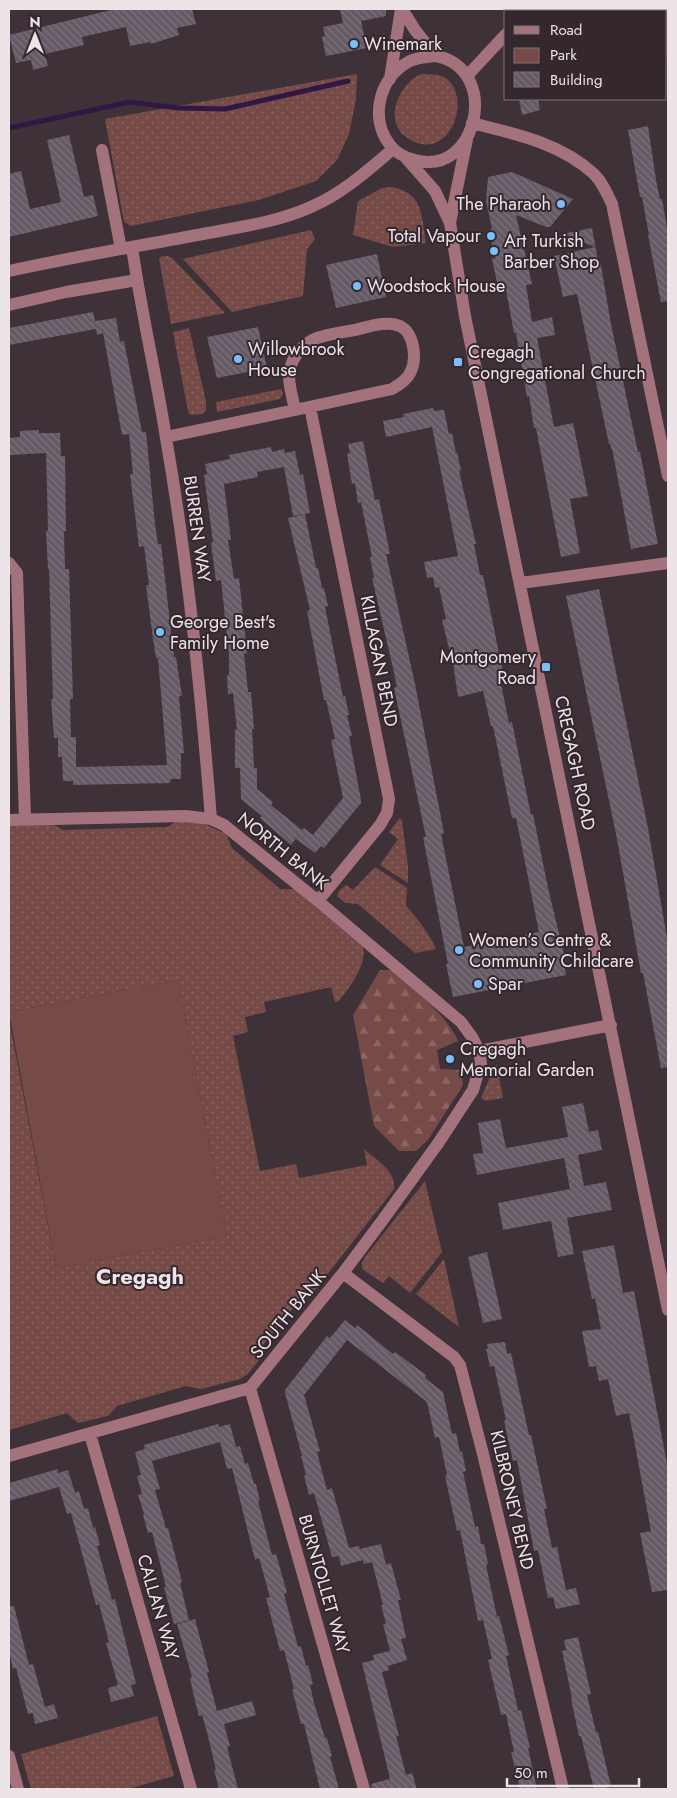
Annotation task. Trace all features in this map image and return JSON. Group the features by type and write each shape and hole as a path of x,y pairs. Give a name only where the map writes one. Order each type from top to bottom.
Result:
{"street":[{"path":"401,9 436,56"},
{"path":"389,81 401,9"},
{"path":"467,76 504,36"},
{"path":"436,56 446,58 467,76 474,91 476,108 468,137 459,149 438,161 422,162 406,158 393,149 384,137 378,123 378,108 382,94 389,81 400,68 420,58 436,56"},
{"path":"472,123 554,147 580,163 594,175 605,189 612,204 668,476"},
{"name":"CREGAGH ROAD","path":"450,223 468,137"},
{"path":"9,271 267,220 312,207 355,180 393,149"},
{"name":"BURREN WAY","path":"102,150 137,280 166,437 185,561 205,737 211,819"},
{"name":"CREGAGH ROAD","path":"406,158 435,191 450,223 465,316 611,1025 662,1247 668,1310"},
{"path":"9,305 66,292 137,280"},
{"path":"166,437 310,407 392,389 403,382 411,372 414,361 410,336 402,327 391,324 316,338 302,348 293,360 289,375 295,410"},
{"name":"KILLAGAN BEND","path":"310,407 389,799 387,813 380,825 318,901"},
{"path":"9,563 17,574 25,819"},
{"path":"521,584 668,563"},
{"name":"NORTH BANK","path":"9,820 185,816 211,819 224,826 318,901 461,1022 479,1050"},
{"path":"479,1050 611,1025"},
{"name":"SOUTH BANK","path":"250,1388 343,1273 439,1142 473,1090 481,1063 479,1050"},
{"name":"KILBRONEY BEND","path":"343,1273 454,1357 460,1365 563,1789"},
{"path":"9,1456 250,1388"},
{"name":"BURNTOLLET WAY","path":"250,1388 364,1789"},
{"name":"CALLAN WAY","path":"90,1434 191,1789"},
{"path":"9,1756 18,1789"}],"green space":[{"path":"668,9 668,67 667,10 658,10"},
{"path":"357,74 356,99 349,134 337,160 316,181 259,200 131,226 124,222 105,119"},
{"path":"421,74 444,77 453,86 457,98 457,112 453,125 445,136 434,143 421,144 406,137 399,130 396,121 395,112 401,94 413,79"},
{"path":"391,187 410,194 415,200 419,207 426,243 393,247 353,235 358,201 382,188"},
{"path":"311,230 315,239 307,249 303,296 232,312 183,259"},
{"path":"163,256 172,258 225,313 171,324 159,258"},
{"path":"189,328 206,401 206,411 202,414 190,415 173,332"},
{"path":"281,389 283,394 280,399 217,412 216,402"},
{"path":"400,818 408,866 408,883 380,865 398,839 389,832"},
{"path":"179,819 202,823 226,834 232,848 280,889 294,889 363,947 363,961 360,968 353,982 339,1001 335,1002 331,987 264,1002 266,1012 245,1017 248,1032 233,1036 260,1171 296,1164 299,1178 367,1165 364,1149 389,1171 394,1182 394,1189 312,1294 302,1297 263,1345 260,1359 248,1374 240,1379 201,1389 186,1386 117,1406 108,1416 78,1423 67,1413 9,1430 9,1019 56,1268 227,1236 178,980 9,1012 9,824 50,823 63,830 168,827"},
{"path":"375,867 407,888 406,906 430,937 436,949 415,953 358,904 345,903 337,896 339,891 346,885 353,890"},
{"path":"380,970 391,970 428,1002 452,1030 458,1041 437,1050 440,1069 461,1070 463,1085 428,1140 416,1151 399,1151 374,1126 353,1015"},
{"path":"178,980 227,1236 56,1268 9,1012"},
{"path":"495,1065 497,1065 503,1098 485,1101 481,1098"},
{"path":"425,1181 442,1252 410,1293 389,1276 383,1283 362,1269 362,1263"},
{"path":"444,1259 459,1327 416,1294"},
{"path":"157,1716 174,1776 128,1789 31,1789 21,1754"}],"building":[{"path":"115,9 192,9 196,24 177,28 179,35 151,44 150,42 130,46 126,27 82,37 84,45 45,54 48,66 33,70 31,60 16,63 9,35"},
{"path":"340,9 386,9 386,16 361,21 367,48 326,56 322,37 325,36 323,27 343,23"},
{"path":"519,100 538,100 540,110 522,115"},
{"path":"648,126 656,180 660,199 662,199 668,234 668,301 661,302 628,130"},
{"path":"69,135 84,197 93,195 98,216 9,237 9,174 21,171 30,209 61,202 47,140"},
{"path":"512,172 573,199 550,227 516,215 532,284 526,285 532,322 552,317 555,335 537,338 554,427 573,423 588,496 570,499 580,553 561,557 536,428 534,428 529,396 527,397 516,333 514,333 506,290 499,291 492,259 495,258 489,230 492,229 486,201 488,177"},
{"path":"592,228 658,544 631,549 613,453 609,444 577,294 563,297 554,256 595,247 562,234"},
{"name":"Woodstock House","path":"377,254 386,297 336,308 326,265"},
{"path":"93,312 95,321 116,318 120,342 124,341 142,432 146,432 155,524 158,544 161,544 174,657 176,657 182,696 179,696 184,753 181,753 181,779 171,779 170,783 73,785 73,781 63,781 62,757 58,757 58,738 54,738 51,699 53,699 49,569 46,531 48,531 46,453 9,455 9,438 20,437 20,431 39,430 39,433 60,433 61,456 65,456 65,569 69,569 73,699 70,699 71,737 76,737 76,767 167,765 158,658 156,658 146,585 149,585 144,546 139,547 130,474 133,474 129,434 122,435 103,333 97,335 95,322 96,329 9,345 9,328"},
{"name":"Willowbrook House","path":"258,327 267,368 217,378 207,337"},
{"path":"433,408 434,411 444,410 449,434 452,433 457,452 461,471 459,471 476,544 474,544 480,575 483,575 505,683 501,684 509,723 512,722 531,815 533,814 565,958 563,959 566,975 453,997 423,837 426,837 394,688 397,687 372,578 374,578 370,557 372,557 361,502 358,503 355,483 352,484 347,454 350,453 348,444 363,441 375,500 379,499 390,554 386,554 415,684 444,833 441,834 464,947 539,932 516,818 512,818 493,726 491,726 483,691 458,697 452,656 442,620 446,619 439,587 435,588 433,577 427,578 424,562 458,556 432,427 386,437 383,421 404,417 403,414"},
{"path":"271,447 272,452 284,449 285,453 295,451 300,475 303,474 310,513 293,516 284,467 257,472 258,477 224,484 231,540 228,540 234,579 239,578 247,653 244,654 248,692 251,692 254,729 252,729 254,768 257,768 257,789 273,802 271,805 302,830 304,828 313,835 343,798 331,740 335,739 326,700 324,700 307,611 310,610 288,518 305,514 316,568 318,568 328,606 325,607 343,697 345,696 349,715 347,715 352,736 349,736 361,800 361,803 324,848 321,846 315,853 296,839 300,833 291,845 260,818 262,816 241,799 240,768 235,768 235,730 237,730 233,693 228,694 229,655 221,580 216,581 211,543 213,542 204,475 207,474 205,464 230,459 229,455"},
{"path":"599,589 648,828 668,944 668,1067 661,1068 643,973 641,973 616,834 566,596"},
{"path":"583,1103 589,1132 598,1130 602,1150 578,1155 584,1186 606,1182 612,1210 567,1218 574,1254 558,1257 551,1221 503,1230 498,1203 570,1189 564,1158 477,1175 473,1154 483,1153 478,1123 500,1119 506,1148 568,1137 562,1107"},
{"path":"614,1245 623,1293 634,1291 668,1469 668,1590 652,1592 640,1533 651,1531 629,1413 616,1416 608,1379 599,1381 596,1366 589,1367 582,1331 601,1329 595,1298 592,1299 582,1251"},
{"path":"487,1252 502,1319 483,1323 468,1257"},
{"path":"345,1320 355,1328 357,1325 393,1354 395,1352 410,1363 426,1375 425,1378 443,1392 452,1434 456,1433 460,1452 462,1451 466,1471 463,1472 475,1527 478,1526 481,1544 484,1544 488,1564 486,1565 497,1617 499,1616 509,1655 506,1656 518,1710 513,1712 521,1710 537,1789 520,1789 511,1752 514,1752 506,1714 501,1715 488,1660 492,1659 483,1620 478,1621 460,1530 457,1531 445,1476 447,1475 439,1437 435,1438 427,1402 347,1340 304,1395 320,1451 317,1452 327,1490 332,1488 349,1548 359,1546 360,1549 381,1544 386,1565 391,1563 401,1600 398,1600 406,1638 401,1639 407,1660 388,1666 389,1670 382,1672 399,1736 396,1736 406,1775 412,1773 417,1789 372,1789 371,1784 390,1779 362,1663 374,1660 373,1655 390,1651 383,1624 386,1624 381,1605 383,1605 372,1562 364,1564 363,1560 341,1566 339,1556 332,1557 314,1493 309,1495 304,1476 306,1475 302,1456 285,1393 285,1390 327,1336 330,1338"},
{"path":"505,1342 507,1354 511,1353 529,1435 531,1435 547,1509 544,1509 552,1548 557,1547 566,1590 576,1588 580,1604 556,1609 553,1597 548,1598 538,1550 534,1551 517,1460 513,1461 494,1366 490,1367 486,1349 488,1349 487,1344"},
{"path":"218,1424 219,1427 230,1424 236,1447 240,1446 245,1464 248,1463 254,1484 256,1484 260,1501 258,1501 272,1555 276,1554 287,1593 284,1594 298,1647 301,1646 306,1666 308,1665 313,1684 310,1685 314,1703 325,1738 327,1738 339,1789 320,1789 304,1724 301,1724 284,1650 280,1651 266,1598 270,1597 259,1558 255,1560 232,1468 227,1469 220,1442 152,1461 160,1489 155,1490 166,1528 168,1528 182,1582 180,1583 189,1620 174,1624 152,1532 148,1533 138,1495 142,1494 137,1476 141,1475 135,1452 145,1449 144,1445"},
{"path":"58,1469 58,1473 68,1470 75,1493 79,1491 84,1509 88,1508 93,1528 95,1527 100,1545 97,1546 112,1600 115,1599 136,1684 131,1685 134,1696 111,1702 108,1688 118,1685 106,1643 109,1642 99,1604 96,1605 71,1513 67,1514 59,1487 9,1501 9,1483"},
{"path":"9,1606 14,1606 29,1665 33,1664 45,1707 54,1704 58,1718 35,1724 33,1713 28,1714 16,1668 13,1669 9,1651"},
{"path":"195,1619 217,1711 252,1701 256,1715 224,1724 230,1746 227,1747 238,1789 219,1789 207,1732 202,1715 199,1716 194,1697 190,1678 192,1677 177,1624"},
{"path":"578,1637 591,1694 587,1695 611,1786 607,1787 608,1789 594,1789 571,1699 562,1651 566,1650 564,1640"}],"waterway":[{"path":"9,128 130,102 178,108 225,109 348,81"}],"place":[{"name":"Winemark","path":"354,44"},
{"name":"The Pharaoh","path":"561,204"},
{"name":"Total Vapour","path":"491,236"},
{"name":"Art Turkish Barber Shop","path":"494,251"},
{"name":"Woodstock House","path":"357,286"},
{"name":"Willowbrook House","path":"238,359"},
{"name":"Cregagh Congregational Church","path":"458,362"},
{"name":"George Best's Family Home","path":"160,632"},
{"name":"Montgomery Road","path":"546,667"},
{"name":"Women’s Centre & Community Childcare","path":"459,950"},
{"name":"Spar","path":"478,984"},
{"name":"Cregagh Memorial Garden","path":"450,1059"}],"district":[{"name":"Cregagh","path":"140,1276"}]}
